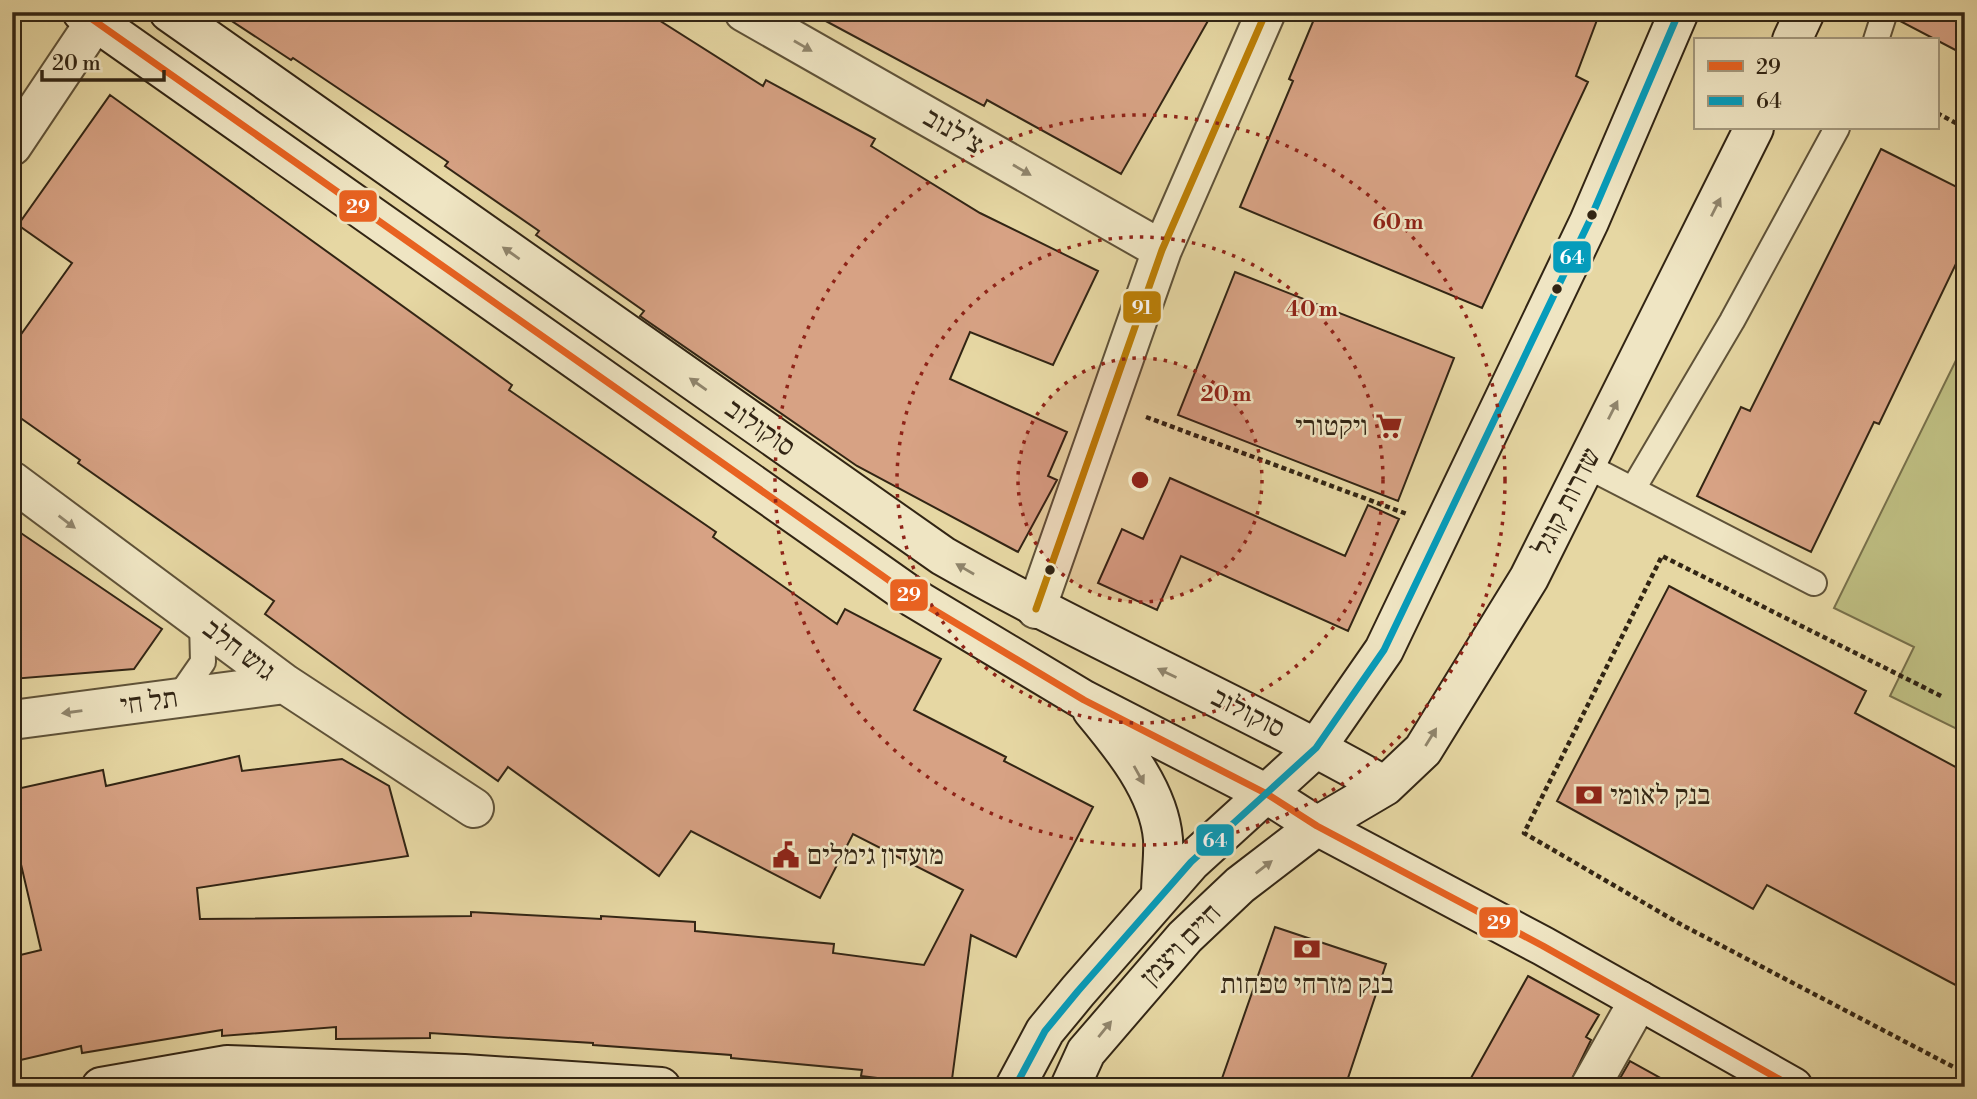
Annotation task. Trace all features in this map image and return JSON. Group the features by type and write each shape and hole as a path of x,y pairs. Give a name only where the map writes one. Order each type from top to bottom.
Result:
{"street":[{"name":"סוקולוב","path":"169,12 943,556 1036,609 1316,748 1385,786"},
{"name":"צ'לנוב","path":"744,12 1162,250"},
{"path":"1036,609 1162,250 1266,12"},
{"path":"1267,794 1316,748 1384,650 1589,222 1679,12"},
{"path":"1794,38 1805,12"},
{"name":"סוקולוב","path":"92,16 914,598 1084,700 1267,794 1317,826 1639,1000 1793,1087"},
{"path":"12,146 92,16"},
{"name":"שדרות קוגל","path":"1317,826 1385,786 1423,750 1529,578 1753,130"},
{"name":"גוש חלב","path":"12,481 285,684 474,808"},
{"name":"תל חי","path":"12,720 285,684"},
{"path":"1084,700 1116,739 1155,808 1163,838 1161,894"},
{"name":"חיים ויצמן","path":"1015,1087 1045,1031 1161,894 1191,862 1267,794"},
{"name":"חיים ויצמן","path":"1070,1087 1086,1052 1185,937 1240,885 1317,826"},
{"path":"1590,1087 1639,1000"},
{"path":"101,1087 227,1065 464,1074 661,1087"}],"lane":[{"path":"1877,38 1885,12"},
{"path":"1633,489 1732,321 1836,130"},
{"path":"1585,465 1814,583"},
{"path":"178,698 203,662 202,622"}],"path":[{"path":"1938,114 1965,128"},
{"path":"1108,403 1444,527"},
{"path":"1941,696 1662,556 1524,833 1682,925 1965,1073"}],"shaded area":[{"path":"1965,342 1965,733 1890,696 1914,647 1834,608"}],"building":[{"path":"218,12 646,12 763,86 766,80 875,139 871,146 980,213 1098,271 1053,365 970,332 950,379 1067,432 1048,476 1057,480 1018,552 857,466 640,316 644,311 536,235 539,231 445,166 448,162 293,58 291,60"},
{"path":"809,12 1213,12 1121,174 987,100 984,106"},
{"path":"1317,12 1600,12 1576,76 1588,82 1482,308 1240,207 1293,81 1289,79"},
{"path":"1899,12 1965,12 1965,55 1938,41 1938,38 1932,38 1898,20"},
{"path":"110,95 512,385 509,390 716,532 713,537 837,624 845,609 941,659 914,710 1006,757 1004,761 1093,807 1016,957 971,935 951,1087 861,1076 862,1070 593,1043 430,1033 430,1038 336,1039 336,1027 222,1036 222,1030 82,1053 81,1046 12,1062 12,957 41,950 12,826 12,790 103,770 106,786 239,756 242,771 342,759 389,786 408,856 197,888 200,919 471,916 471,912 601,919 601,916 695,922 695,931 834,944 833,953 924,965 963,890 853,834 820,898 691,831 659,876 508,767 498,781 405,716 265,614 274,601 78,463 80,460 12,412 12,347 72,263 18,225"},
{"path":"1881,149 1965,191 1965,245 1879,424 1874,422 1811,552 1697,496 1741,407 1750,411"},
{"path":"1235,272 1454,358 1398,501 1178,415"},
{"path":"1170,478 1345,556 1368,505 1399,519 1348,631 1181,556 1157,610 1098,583 1122,529 1143,539"},
{"path":"12,527 162,629 134,669 12,679"},
{"path":"1669,586 1866,691 1855,713 1965,772 1965,990 1767,885 1753,909 1557,801"},
{"path":"1275,927 1386,964 1345,1087 1219,1087"},
{"path":"1528,976 1599,1015 1586,1037 1591,1040 1568,1087 1466,1087"},
{"path":"1630,1061 1677,1087 1615,1087"}],"transit line":[{"name":"29","path":"82,12 914,598 1084,700 1267,794 1317,826 1543,946 1793,1087"},
{"name":"91","path":"1036,609 1162,250 1266,12"},
{"name":"64","path":"1015,1087 1045,1031 1078,991 1191,862 1316,748 1384,650 1589,222 1679,12"}],"place":[{"name":"ויקטורי","path":"1389,426"},
{"name":"בנק לאומי","path":"1589,795"},
{"name":"מועדון גימלים","path":"786,855"},
{"name":"בנק מזרחי טפחות","path":"1307,949"}]}
